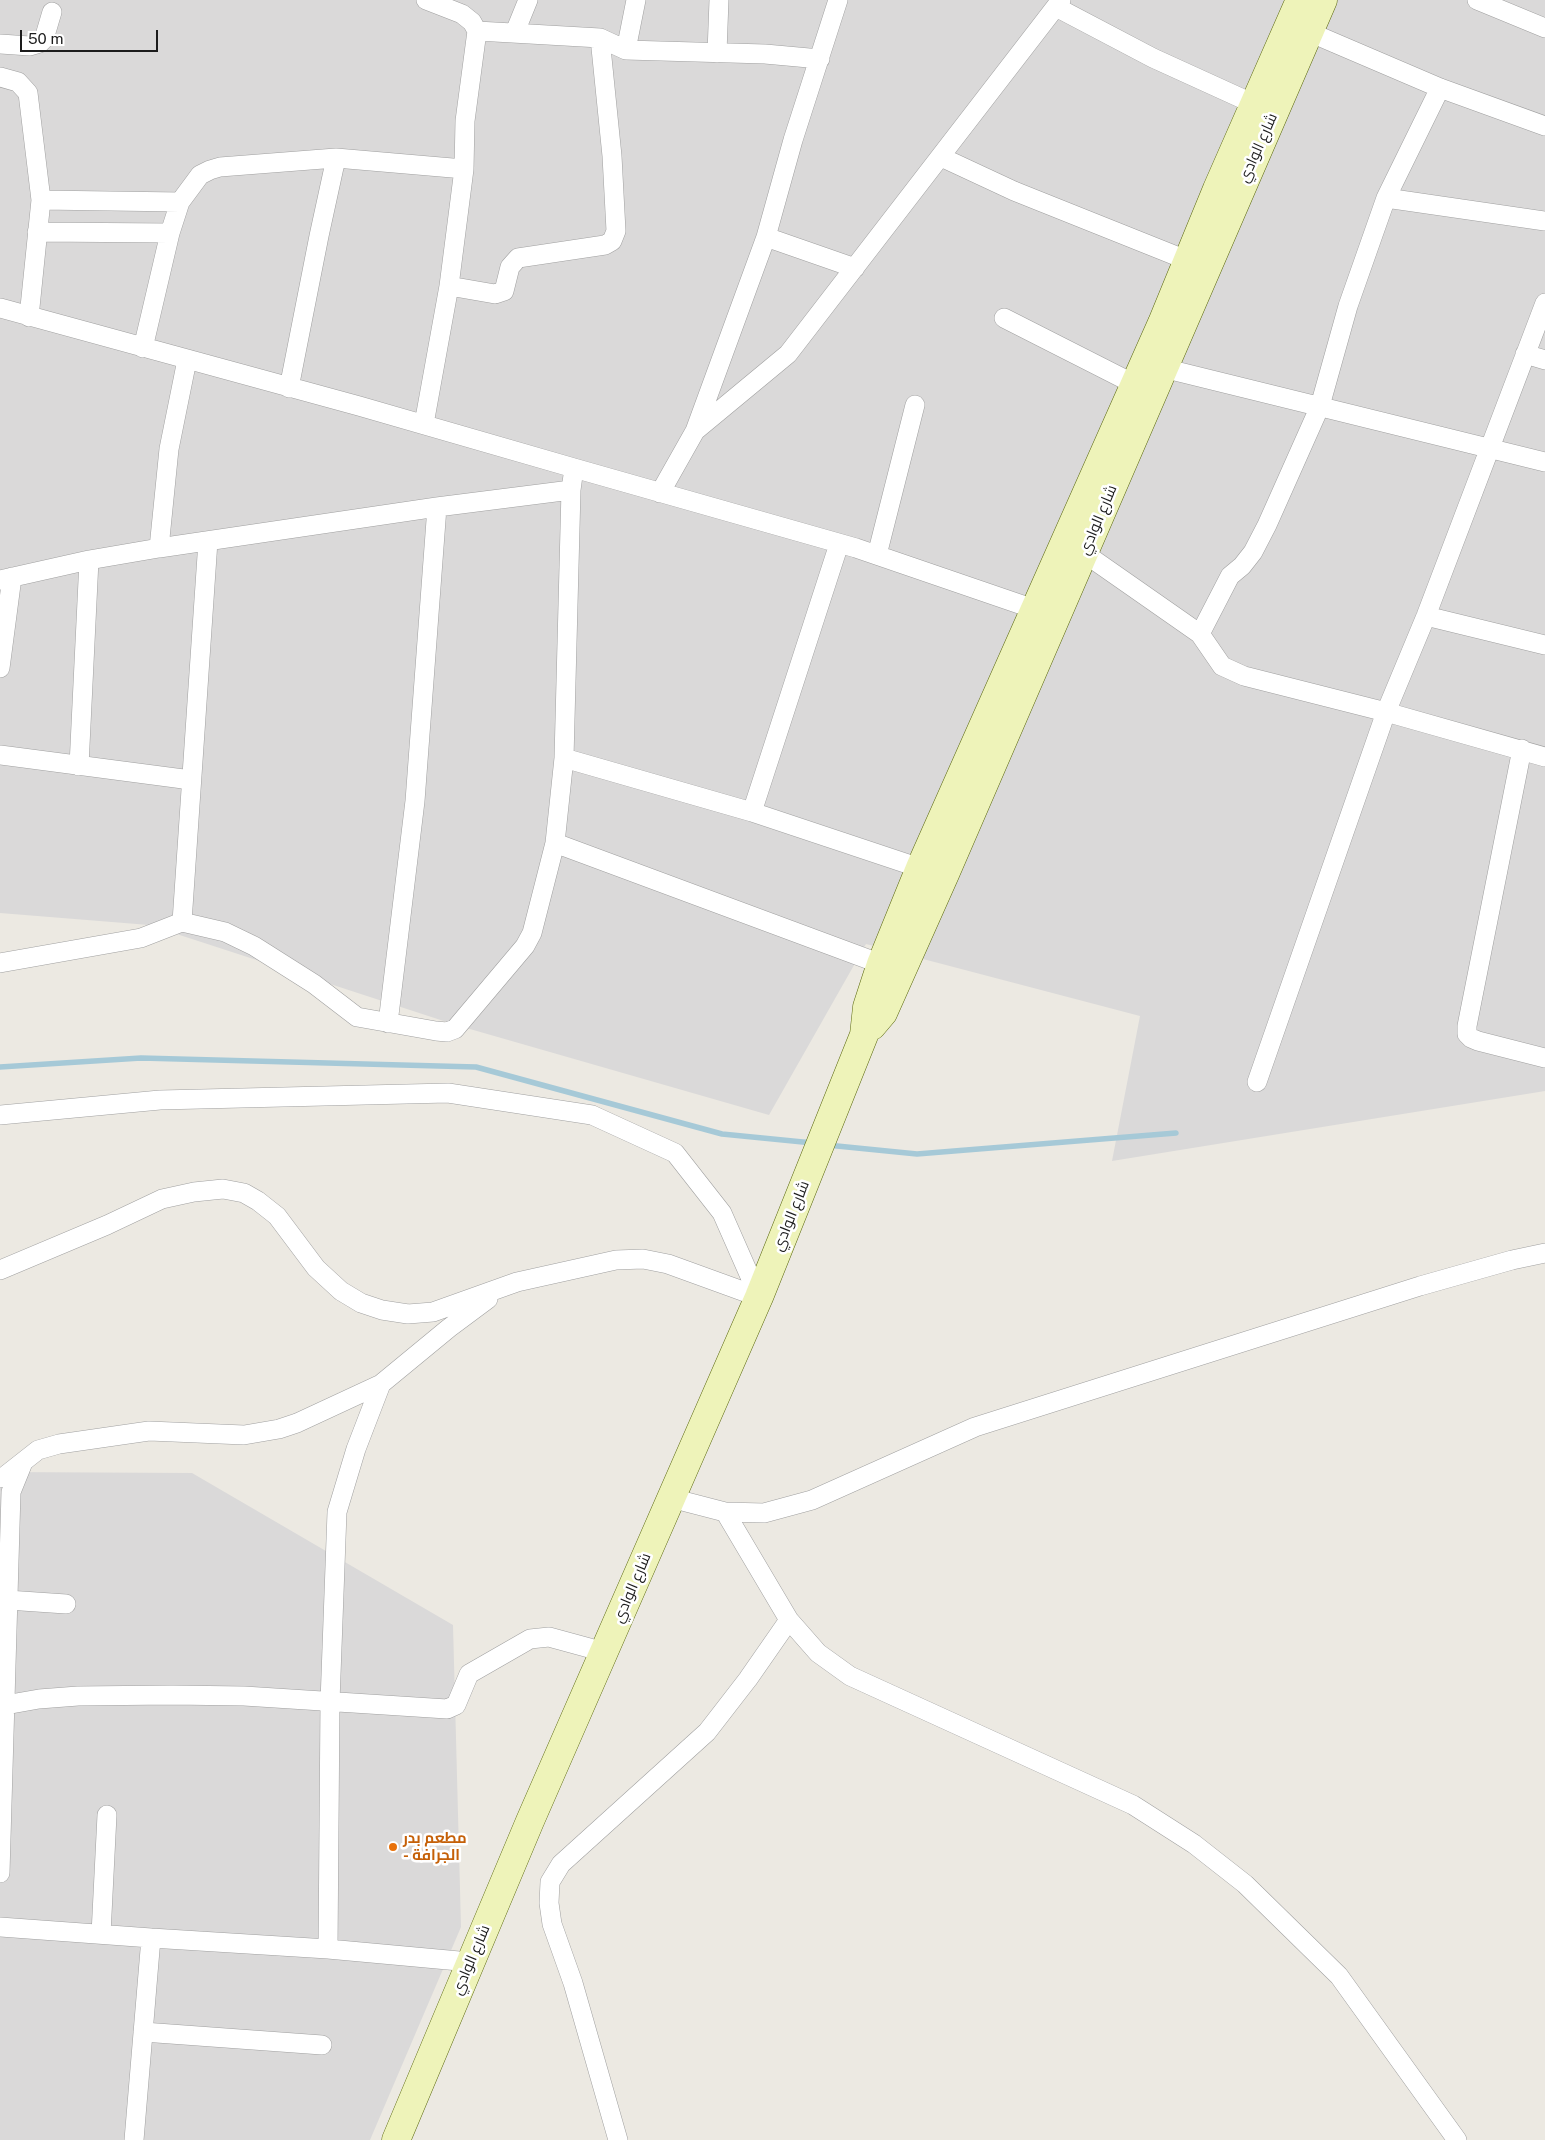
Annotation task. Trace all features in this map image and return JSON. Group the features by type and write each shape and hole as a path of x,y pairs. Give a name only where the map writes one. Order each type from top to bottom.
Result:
{"main road":[{"name":"شارع الوادي","path":"396,2140 470,1962 759,1297 864,1034 867,1007 881,964 920,868 1189,261 1217,189 1300,0"},
{"name":"شارع الوادي","path":"864,1034 883,1013 1323,0"}],"street":[{"path":"424,424 449,286 464,169 466,121 477,31 472,22 462,14 426,0"},
{"path":"515,32 528,0"},
{"path":"626,50 636,0"},
{"path":"717,53 718,0"},
{"path":"660,493 695,431 766,237 793,140 838,0"},
{"path":"1477,0 1545,28"},
{"path":"695,431 788,354 1058,4 1153,58 1254,104"},
{"path":"0,44 30,46 40,43 44,39 52,12"},
{"path":"477,31 600,38 626,50 765,54 820,59"},
{"path":"1309,32 1440,88 1545,126"},
{"path":"449,286 494,294 504,291 510,267 518,258 605,245 612,241 616,230 612,156 600,38"},
{"path":"0,77 18,82 28,93 41,200 29,317"},
{"path":"1200,634 1230,576 1242,566 1253,552 1320,406 1348,306 1386,198 1440,88"},
{"path":"941,157 1014,191 1189,261"},
{"path":"143,348 170,233 180,202 200,175 215,168 336,158 464,169"},
{"path":"289,388 336,158"},
{"path":"1386,198 1545,221"},
{"path":"41,200 180,202"},
{"path":"37,232 170,233"},
{"path":"766,237 855,268"},
{"path":"1257,1082 1386,712 1426,616 1488,448 1545,303"},
{"path":"0,308 424,424 877,555 1034,609"},
{"path":"1004,318 1134,384"},
{"path":"1524,354 1545,360"},
{"path":"159,548 169,449 186,360"},
{"path":"1164,368 1545,462"},
{"path":"877,555 915,406"},
{"path":"0,964 141,938 182,922 202,925 240,939 314,984 357,1017 436,1032 455,1030 525,946 532,933 554,843 564,758 571,490 574,468"},
{"path":"0,668 6,579 89,560 159,548 437,507 571,490"},
{"path":"388,1023 415,801 437,507"},
{"path":"182,922 208,541"},
{"path":"752,812 839,544"},
{"path":"1084,553 1200,634 1222,666 1244,676 1386,712 1545,757"},
{"path":"79,766 89,560"},
{"path":"1426,616 1545,645"},
{"path":"1522,749 1467,1026 1468,1034 1471,1038 1478,1041 1545,1058"},
{"path":"0,755 191,780"},
{"path":"564,758 752,812 920,868"},
{"path":"554,843 881,964"},
{"path":"0,1115 160,1100 448,1093 592,1115 675,1153 722,1213 759,1297"},
{"path":"0,1270 99,1229 162,1200 194,1192 223,1188 244,1193 258,1201 277,1216 316,1268 341,1291 360,1303 382,1310 408,1314 434,1312 517,1282 616,1260 643,1259 668,1264 759,1297"},
{"path":"671,1498 725,1512 764,1513 812,1500 975,1427 1420,1286 1512,1260 1545,1253"},
{"path":"0,1478 38,1450 59,1444 149,1431 244,1434 279,1429 380,1384 484,1301 517,1282"},
{"path":"328,1949 330,1702 337,1512 356,1449 380,1384"},
{"path":"0,1873 2,1706 11,1492 25,1458"},
{"path":"725,1512 789,1620 818,1653 850,1676 1133,1805 1194,1844 1245,1884 1339,1976 1456,2140"},
{"path":"7,1600 66,1604"},
{"path":"618,2140 572,1983 552,1924 549,1903 550,1882 561,1864 708,1732 789,1620"},
{"path":"2,1706 39,1699 78,1696 172,1694 244,1696 447,1709 456,1705 469,1674 530,1639 549,1637 604,1652"},
{"path":"101,1934 108,1815"},
{"path":"0,1927 328,1949 470,1962"},
{"path":"134,2140 151,1938"},
{"path":"143,2032 322,2045"}],"shaded area":[{"path":"0,0 1545,0 1545,1091 1112,1161 1140,1016 866,944 769,1115 456,1025 149,925 0,913"},
{"path":"0,1472 192,1473 453,1625 461,1927 370,2140 0,2140"}],"waterway":[{"path":"0,1067 141,1058 476,1067 722,1134 813,1143"},
{"path":"827,1145 917,1154 1176,1133"}],"place":[{"name":"مطعم بدر - الجرافة","path":"393,1847"}]}
